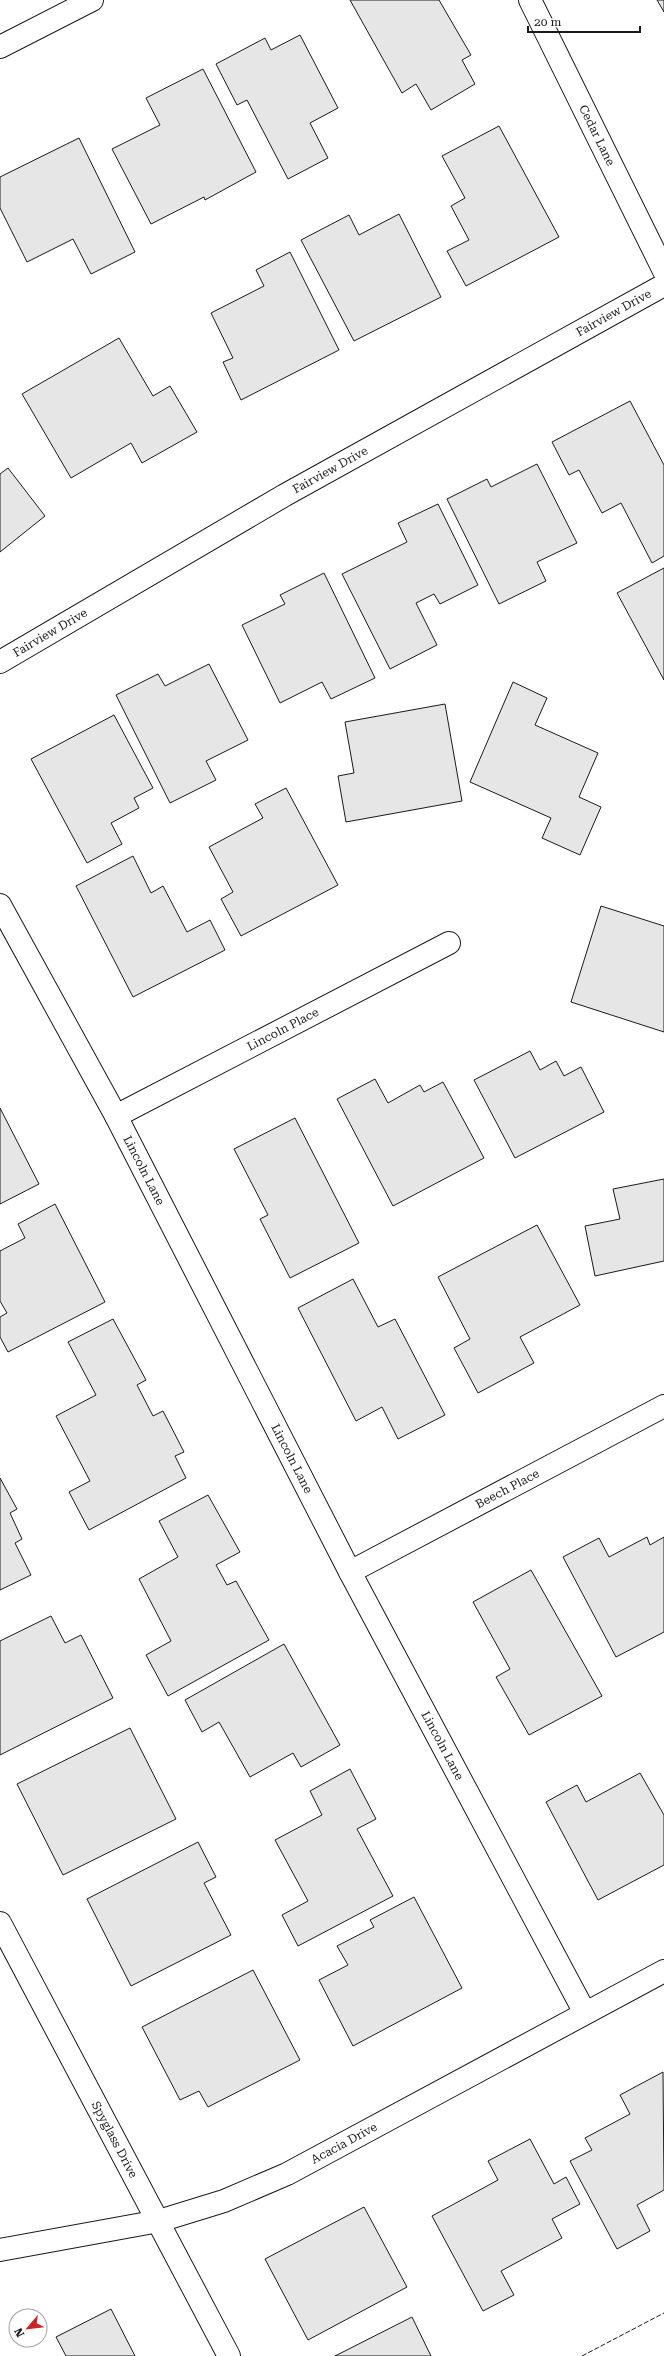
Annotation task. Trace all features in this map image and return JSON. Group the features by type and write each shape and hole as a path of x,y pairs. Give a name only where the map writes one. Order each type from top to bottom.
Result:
{"street":[{"path":"0,46 92,0"},
{"name":"Cedar Lane","path":"530,0 664,271"},
{"name":"Fairview Drive","path":"0,662 285,495 664,285"},
{"name":"Lincoln Lane","path":"0,905 116,1116 350,1572 585,2013"},
{"name":"Lincoln Place","path":"116,1116 449,943"},
{"name":"Beech Place","path":"350,1572 664,1406"},
{"name":"Spyglass Drive","path":"0,1923 229,2356"},
{"name":"Acacia Drive","path":"0,2250 158,2221 224,2201 287,2174 664,1971"}],"building":[{"path":"350,0 439,0 471,55 462,60 475,84 431,110 416,84 402,93"},
{"path":"657,0 664,0 664,12"},
{"path":"300,35 338,108 310,123 328,158 288,179 247,100 237,105 216,64 265,38 271,50"},
{"path":"203,69 256,172 205,200 204,197 151,224 112,149 160,125 146,98"},
{"path":"499,126 559,237 466,286 447,251 469,240 451,206 465,198 442,156"},
{"path":"79,138 135,252 91,274 73,239 27,262 0,208 0,177"},
{"path":"399,214 441,297 354,341 301,240 349,215 359,235"},
{"path":"290,252 339,350 241,400 223,362 233,358 211,313 264,286 256,270"},
{"path":"119,338 153,396 170,386 197,432 142,463 131,443 71,478 22,394"},
{"path":"630,401 664,465 664,556 652,563 621,503 602,513 579,470 569,475 552,442"},
{"path":"537,464 577,543 537,562 546,581 499,604 447,499 487,479 491,487"},
{"path":"8,468 45,516 0,552 0,474"},
{"path":"438,504 478,585 440,604 434,594 416,603 437,645 390,669 342,574 407,542 398,523"},
{"path":"664,568 664,680 617,593"},
{"path":"324,573 375,678 331,699 322,682 280,703 242,625 285,604 280,595"},
{"path":"209,664 248,740 206,761 216,780 170,803 116,695 158,674 165,686"},
{"path":"513,682 547,698 535,725 598,753 579,797 601,807 580,855 542,838 551,818 470,782"},
{"path":"445,704 462,801 346,822 338,776 354,773 345,722"},
{"path":"114,715 153,788 134,798 139,808 111,823 122,844 87,863 31,759"},
{"path":"286,788 338,885 241,936 221,899 233,892 209,847 263,818 255,804"},
{"path":"133,856 151,893 163,886 187,932 210,920 225,950 133,997 76,886"},
{"path":"601,906 664,926 664,1032 571,1002"},
{"path":"530,1051 540,1070 556,1061 564,1076 581,1067 604,1112 515,1158 474,1080"},
{"path":"375,1079 388,1103 420,1085 424,1092 443,1082 484,1158 393,1206 337,1099"},
{"path":"0,1108 39,1184 0,1204"},
{"path":"295,1118 359,1243 290,1278 260,1219 268,1215 234,1149"},
{"path":"664,1179 664,1261 595,1276 585,1226 620,1219 613,1189"},
{"path":"55,1204 105,1302 8,1352 0,1337 0,1317 7,1313 0,1301 0,1251 25,1238 18,1224"},
{"path":"537,1225 580,1305 520,1337 534,1363 478,1393 454,1348 470,1339 438,1277"},
{"path":"353,1279 378,1327 395,1319 445,1415 398,1439 382,1407 356,1421 298,1308"},
{"path":"113,1319 146,1380 137,1385 153,1416 163,1411 184,1452 175,1456 186,1478 89,1530 69,1492 90,1481 56,1416 96,1395 68,1342"},
{"path":"0,1478 17,1509 10,1513 22,1539 15,1543 31,1575 0,1590"},
{"path":"208,1495 240,1552 216,1565 227,1585 236,1581 269,1640 168,1696 146,1655 171,1641 139,1579 178,1557 159,1521"},
{"path":"647,1537 650,1545 664,1537 664,1632 616,1657 563,1557 599,1538 609,1557"},
{"path":"531,1570 602,1696 529,1735 496,1677 510,1669 473,1602"},
{"path":"51,1616 65,1643 81,1635 113,1698 0,1755 0,1641"},
{"path":"284,1644 340,1745 301,1767 293,1753 250,1777 219,1722 202,1732 185,1700"},
{"path":"130,1728 176,1819 63,1875 17,1784"},
{"path":"350,1769 376,1819 357,1829 393,1896 298,1946 282,1915 308,1901 275,1840 322,1815 310,1791"},
{"path":"640,1773 664,1815 664,1865 598,1900 546,1802 577,1785 586,1802"},
{"path":"198,1842 216,1877 204,1883 231,1935 131,1986 87,1899"},
{"path":"414,1897 462,1988 353,2046 319,1980 348,1965 337,1946 374,1927 370,1920"},
{"path":"253,1970 300,2060 208,2107 199,2091 180,2100 142,2027"},
{"path":"663,2072 664,2190 637,2205 650,2231 617,2249 570,2161 592,2150 585,2138 630,2114 620,2095"},
{"path":"530,2139 554,2184 566,2177 580,2204 552,2219 562,2238 501,2271 514,2295 483,2311 432,2216 498,2180 488,2161"},
{"path":"364,2207 407,2287 308,2340 265,2259"},
{"path":"111,2309 135,2356 66,2356 56,2337"},
{"path":"412,2317 431,2356 335,2356"}],"fence":[{"path":"582,2356 664,2313"}]}
